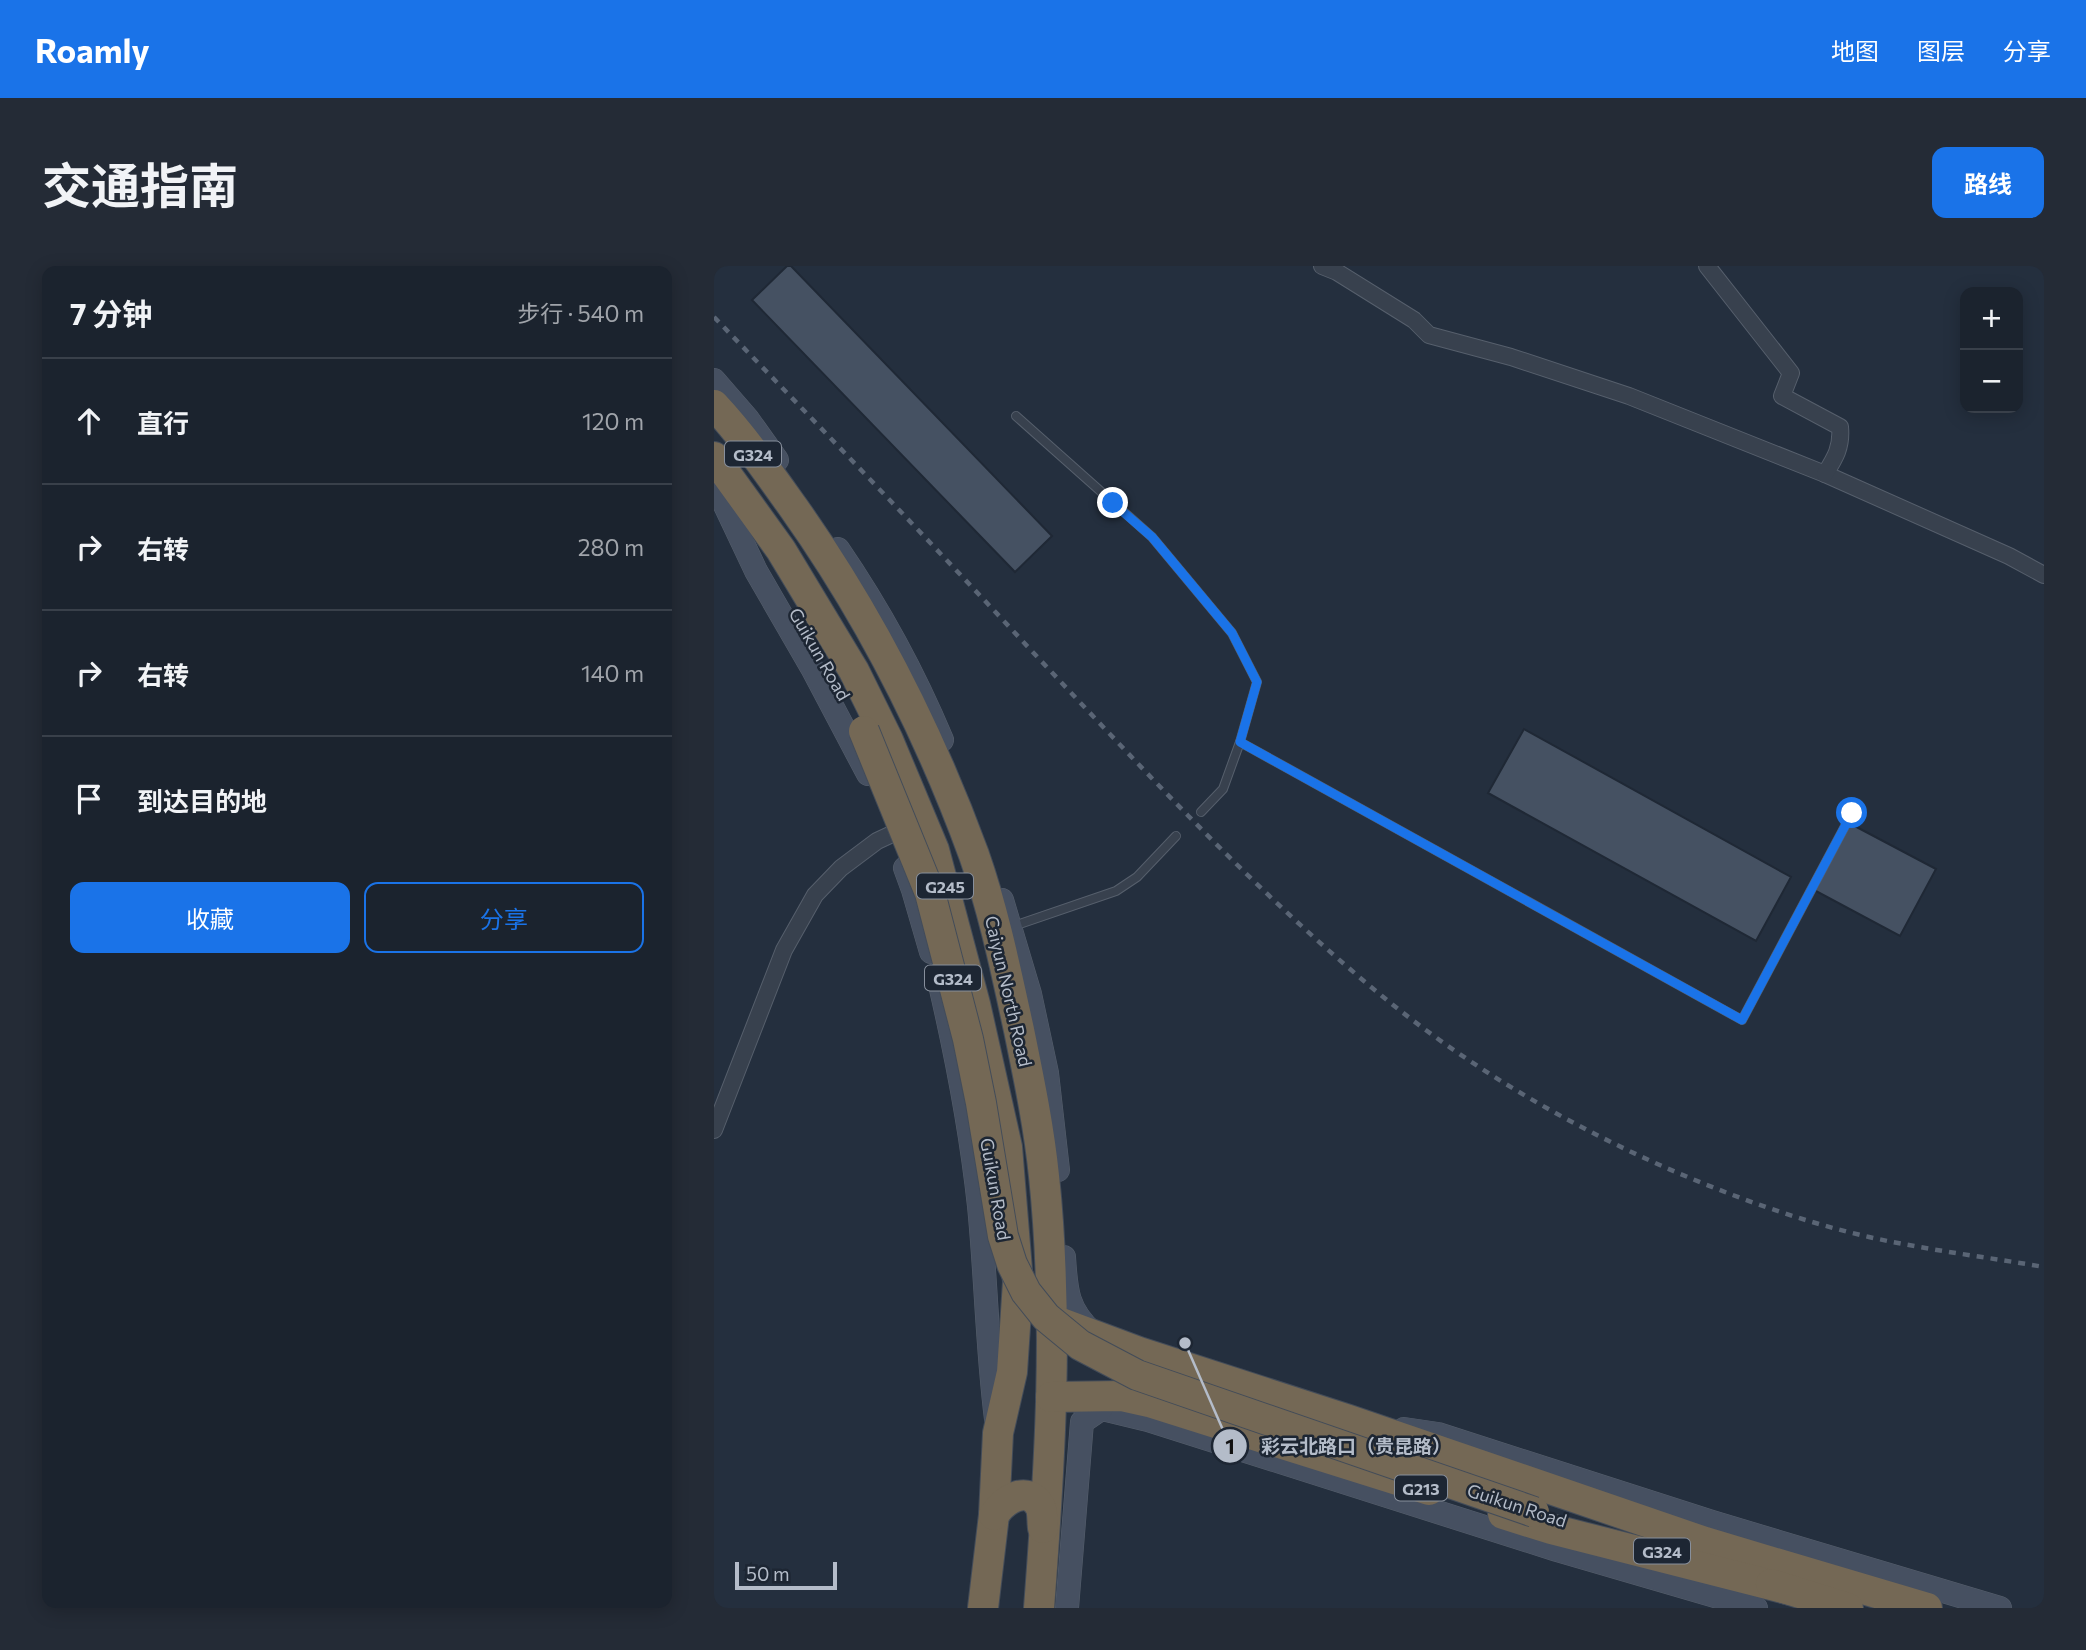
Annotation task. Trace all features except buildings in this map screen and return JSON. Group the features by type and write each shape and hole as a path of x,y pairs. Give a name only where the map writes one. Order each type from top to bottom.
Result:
{"highway":[{"name":"Caiyun North Road","path":"714,405 798,503 832,561 852,582 939,769 974,857 1001,946 1036,1112 1052,1282 1051,1397 1039,1608"},
{"name":"Caiyun North Road","path":"714,457 727,491 781,550 854,671 888,740 934,850 955,921 1007,1147 1016,1242 1017,1322 1012,1372 998,1433 995,1515 983,1608"},
{"name":"Guikun Road","path":"727,491 864,731 930,893 981,1104 1003,1236 1012,1264 1026,1292 1046,1317 1080,1345 1137,1375 1534,1512 1835,1605"},
{"path":"798,503 852,582"},
{"path":"1052,1320 1066,1288"},
{"name":"Guikun Road","path":"1052,1320 1145,1354 1349,1420 1705,1542 1927,1608"},
{"path":"1112,1402 1116,1390 1113,1382 1116,1368 1125,1358 1145,1354"},
{"name":"G213","path":"1051,1397 1149,1402 1551,1529 1791,1590"},
{"path":"995,1515 1008,1498 1022,1495 1032,1499 1041,1507 1044,1539"}],"street":[{"path":"1322,266 1337,272 1414,320 1430,335 1511,357 1629,396 1825,474 2009,556 2044,575"},
{"path":"1707,266 1791,373 1782,396 1840,428 1842,442 1825,474"},
{"path":"714,380 747,418 798,503"},
{"path":"727,491 722,499 756,571 813,668 867,770 914,890 940,987 959,1076 979,1206 989,1368 998,1433"},
{"path":"852,582 872,599 927,705 976,821 1030,995 1047,1073 1058,1172 1066,1288 1074,1313 1097,1336"},
{"path":"714,1130 784,950 815,895 841,868 877,841 892,834"},
{"path":"1067,1608 1082,1422 1112,1402 1148,1420 1557,1550 1756,1608"},
{"path":"1349,1420 1438,1434 1712,1522 2000,1608"}],"lane":[{"path":"1016,416 1152,537 1232,633 1257,682 1223,789 1201,812"},
{"path":"1240,742 1742,1020 1852,813"},
{"path":"1010,927 1116,891 1138,877 1176,836"}],"railway":[{"path":"714,317 1244,871 1335,956 1447,1045 1481,1069 1588,1131 1662,1166 1738,1197 1869,1237 2044,1267"}],"place":[{"name":"彩云北路口（贵昆路）","path":"1185,1343"}],"route":[{"path":"1113,503 1152,537 1232,633 1257,682 1240,742 1742,1020 1852,813"}]}
